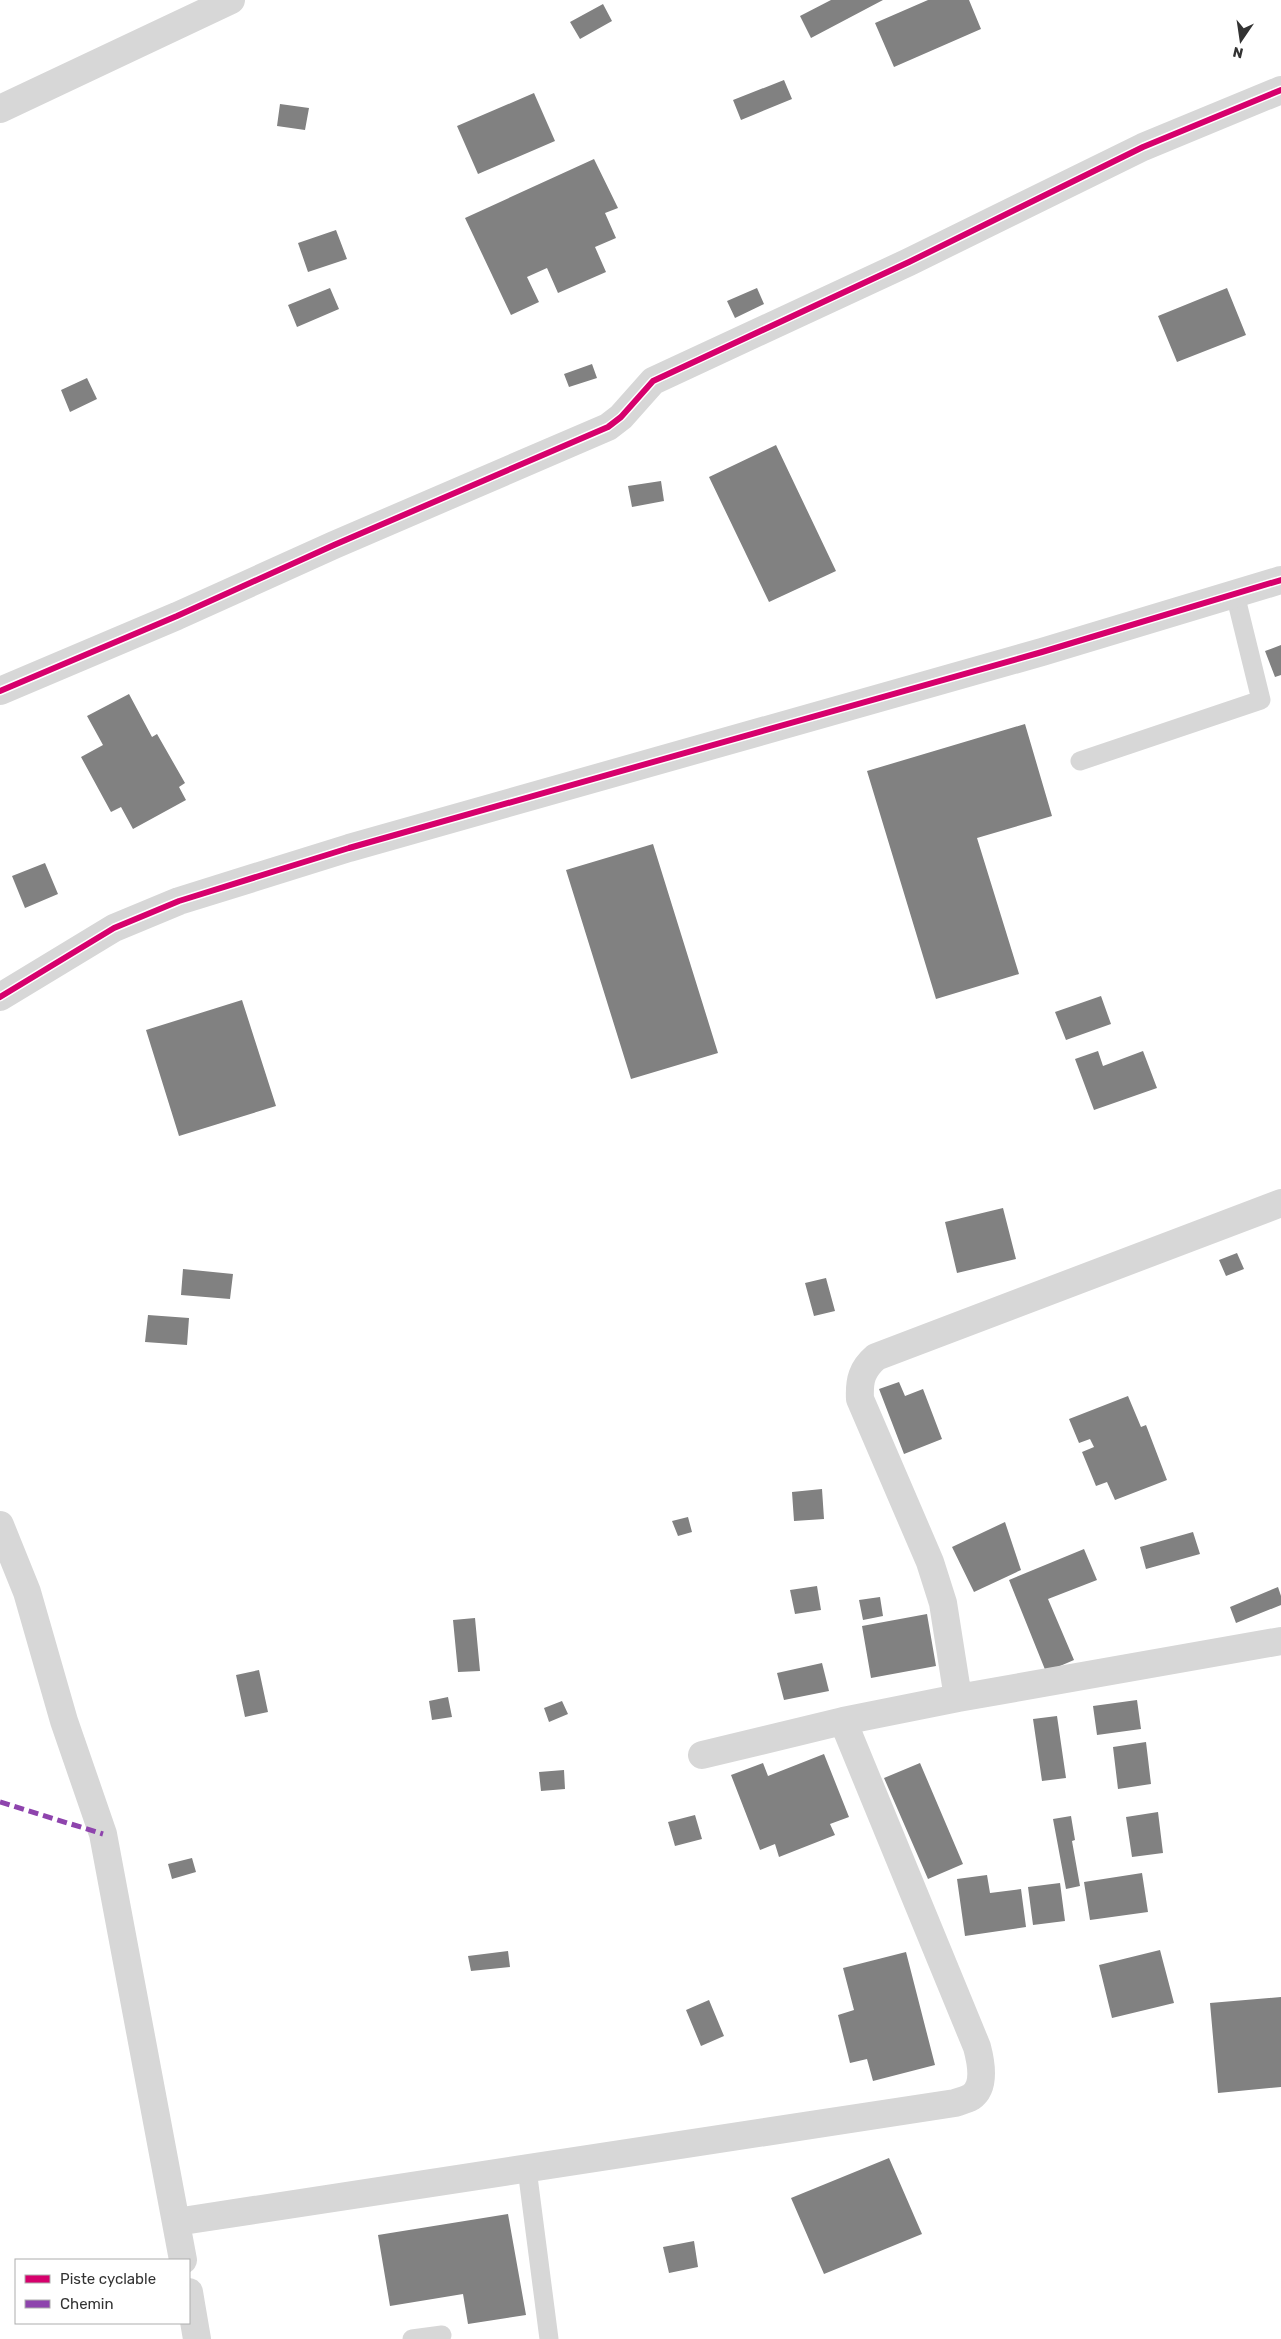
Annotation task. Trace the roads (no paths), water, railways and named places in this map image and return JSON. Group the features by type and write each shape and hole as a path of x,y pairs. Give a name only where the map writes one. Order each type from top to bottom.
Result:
{"street":[{"path":"0,109 231,0"},
{"path":"0,692 608,427 621,417 653,381 909,262 1143,147 1281,90"},
{"path":"0,997 114,928 180,901 349,848 1042,652 1281,580"},
{"path":"958,1698 943,1602 930,1562 860,1398 860,1387 866,1366 876,1357 1281,1203"},
{"path":"0,1525 27,1592 64,1721 103,1834 183,2259"},
{"path":"702,1755 958,1698 1281,1641"},
{"path":"176,2222 955,2103 972,2097 980,2083 982,2066 978,2047 844,1722"},
{"path":"190,2298 197,2339"}],"lane":[{"path":"1080,761 1262,700 1235,594"},
{"path":"527,2169 549,2339"},
{"path":"412,2339 442,2334"}]}
